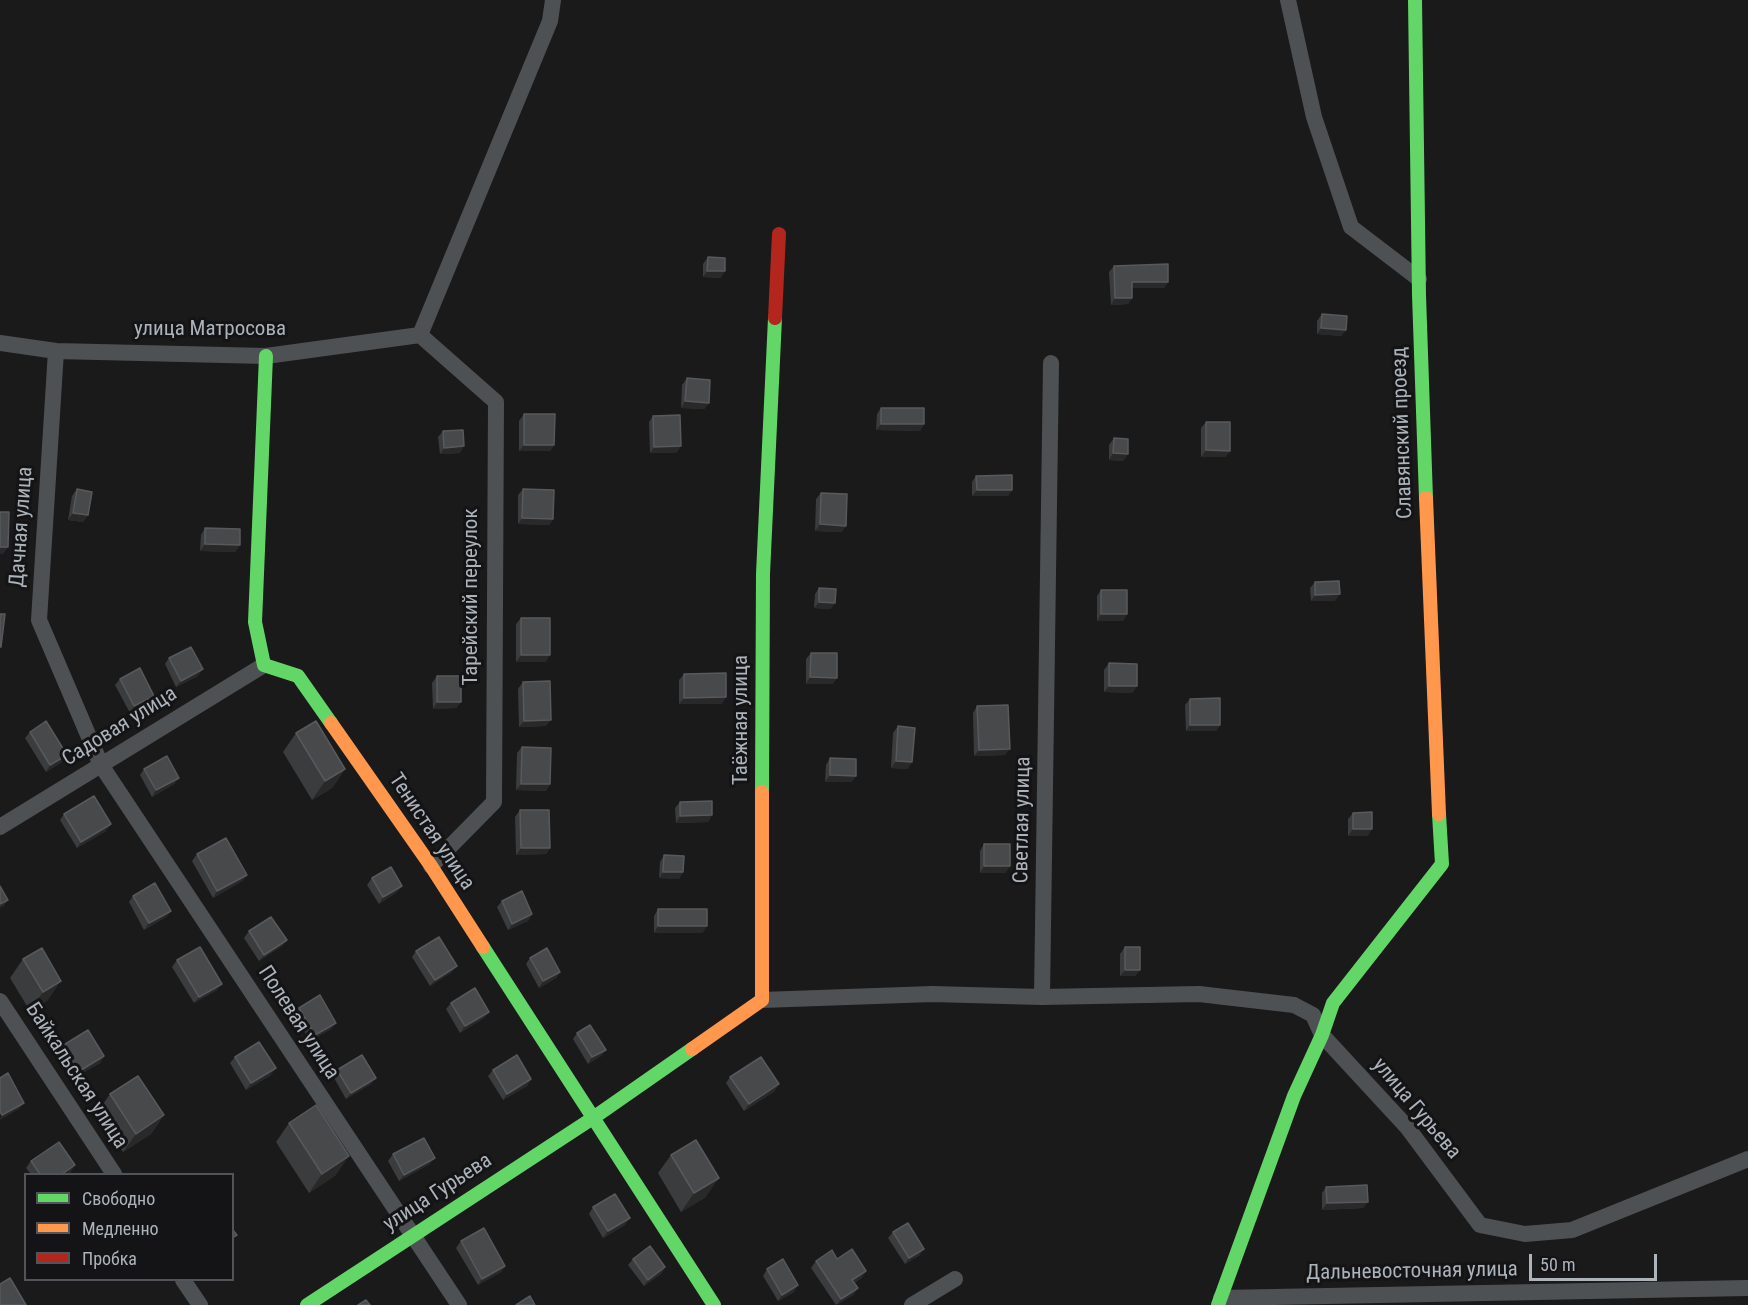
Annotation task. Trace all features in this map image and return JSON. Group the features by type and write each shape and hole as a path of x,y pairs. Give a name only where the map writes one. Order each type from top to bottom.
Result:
{"street":[{"path":"420,335 550,21 553,0"},
{"path":"1288,0 1314,117 1351,227 1419,279"},
{"name":"Славянский проезд","path":"1323,1035 1333,1003 1442,864 1436,765 1419,279 1415,0"},
{"name":"Таёжная улица","path":"762,1000 763,574 779,234"},
{"name":"улица Матросова","path":"0,343 56,351 266,356 420,335"},
{"name":"Тарейский переулок","path":"420,335 496,402 494,802 431,866"},
{"name":"Дачная улица","path":"56,351 39,620 101,765"},
{"path":"264,665 255,622 266,356"},
{"name":"Светлая улица","path":"1042,998 1051,363"},
{"name":"Тенистая улица","path":"264,665 298,676 431,866 714,1305"},
{"name":"Садовая улица","path":"0,827 264,665"},
{"name":"Полевая улица","path":"101,765 459,1305"},
{"path":"593,1118 762,1000 932,994 1042,998"},
{"name":"улица Гурьева","path":"1042,998 1199,994 1294,1005 1313,1015 1323,1035 1407,1127 1480,1225 1525,1234 1572,1230 1748,1159"},
{"name":"Байкальская улица","path":"0,1001 113,1173"},
{"path":"1219,1302 1294,1096 1323,1035"},
{"name":"улица Гурьева","path":"307,1305 593,1118"},
{"path":"912,1305 955,1280"},
{"path":"184,1281 200,1305"},
{"name":"Дальневосточная улица","path":"1219,1302 1748,1288"}],"building":[{"path":"708,257 725,258 725,271 707,271"},
{"path":"1168,264 1168,282 1132,282 1132,298 1115,298 1114,266"},
{"path":"1322,314 1347,316 1346,330 1321,328"},
{"path":"687,378 710,380 709,403 685,401"},
{"path":"881,408 924,408 924,424 881,424"},
{"path":"524,414 555,414 554,445 524,445"},
{"path":"680,415 681,446 654,447 653,416"},
{"path":"1206,422 1230,422 1230,451 1206,450"},
{"path":"463,430 464,446 444,448 443,431"},
{"path":"1114,438 1128,439 1128,454 1113,453"},
{"path":"1012,475 1012,490 977,490 976,476"},
{"path":"77,489 92,492 88,515 73,513"},
{"path":"523,489 554,490 553,519 522,518"},
{"path":"821,493 847,494 846,526 820,524"},
{"path":"0,512 9,512 8,547 0,547"},
{"path":"205,528 240,529 240,545 205,544"},
{"path":"1339,581 1340,594 1315,595 1315,582"},
{"path":"819,588 836,589 835,603 819,602"},
{"path":"1101,590 1127,590 1127,614 1101,614"},
{"path":"0,614 5,614 1,647 0,647"},
{"path":"521,618 550,618 550,655 521,655"},
{"path":"191,647 203,669 181,681 169,658"},
{"path":"811,653 837,653 837,678 810,677"},
{"path":"1109,663 1137,664 1137,686 1109,686"},
{"path":"140,668 154,696 134,706 120,679"},
{"path":"726,673 726,697 684,698 684,674"},
{"path":"437,676 461,676 461,702 437,702"},
{"path":"550,681 551,720 524,721 523,682"},
{"path":"1220,698 1220,725 1190,725 1190,699"},
{"path":"1008,705 1010,749 979,750 977,706"},
{"path":"46,721 67,755 50,765 30,732"},
{"path":"316,721 345,769 325,781 296,733"},
{"path":"898,726 915,728 912,762 896,761"},
{"path":"522,747 551,748 550,784 521,784"},
{"path":"167,756 179,778 156,790 144,769"},
{"path":"830,758 856,759 856,776 830,775"},
{"path":"94,796 111,824 81,842 64,814"},
{"path":"712,801 712,815 680,816 680,802"},
{"path":"520,810 549,810 550,848 521,848"},
{"path":"1372,812 1372,829 1353,829 1353,813"},
{"path":"226,838 247,875 217,891 197,854"},
{"path":"984,844 1010,844 1010,866 984,866"},
{"path":"664,855 684,856 683,872 663,872"},
{"path":"391,867 402,886 383,897 372,878"},
{"path":"155,883 171,911 149,923 133,896"},
{"path":"0,886 8,900 0,904"},
{"path":"522,891 532,914 512,924 502,901"},
{"path":"658,909 707,909 707,926 658,926"},
{"path":"271,917 287,940 264,955 249,931"},
{"path":"439,937 457,966 435,980 416,951"},
{"path":"200,947 222,984 199,997 177,960"},
{"path":"1125,947 1140,947 1140,970 1125,970"},
{"path":"42,948 61,981 43,992 23,959"},
{"path":"547,948 560,972 543,981 530,958"},
{"path":"475,988 489,1012 465,1026 451,1003"},
{"path":"320,995 336,1023 315,1035 299,1008"},
{"path":"590,1025 606,1050 592,1057 577,1033"},
{"path":"88,1030 104,1056 78,1072 62,1046"},
{"path":"259,1042 276,1068 251,1083 235,1057"},
{"path":"362,1055 376,1078 351,1093 337,1070"},
{"path":"517,1055 531,1079 507,1094 493,1070"},
{"path":"761,1057 779,1084 749,1104 730,1077"},
{"path":"8,1073 24,1103 2,1115 0,1112 0,1078"},
{"path":"138,1076 164,1115 136,1134 110,1094"},
{"path":"316,1105 349,1156 322,1174 289,1123"},
{"path":"424,1138 435,1158 404,1175 393,1154"},
{"path":"696,1140 719,1178 694,1193 671,1155"},
{"path":"59,1142 75,1165 63,1173 39,1173 31,1161"},
{"path":"1367,1185 1368,1202 1327,1203 1326,1187"},
{"path":"615,1194 630,1218 608,1231 593,1207"},
{"path":"908,1223 924,1249 909,1258 893,1232"},
{"path":"484,1228 505,1266 482,1279 461,1241"},
{"path":"650,1246 665,1267 648,1280 633,1259"},
{"path":"852,1249 866,1271 852,1280 858,1288 841,1299 816,1261 832,1250 837,1259"},
{"path":"783,1259 798,1285 782,1295 767,1269"},
{"path":"10,1278 26,1305 0,1305 0,1284"},
{"path":"530,1296 535,1305 516,1305"},
{"path":"366,1300 370,1305 358,1305"}],"traffic: fast":[{"path":"1415,0 1419,295 1426,498"},
{"path":"762,792 763,574 775,318"},
{"path":"266,356 255,622 264,665 298,676 331,723"},
{"path":"1218,1305 1294,1096 1322,1035 1333,1003 1442,864 1439,814"},
{"path":"483,947 714,1305"},
{"path":"307,1305 593,1118 692,1049"}],"traffic: slow":[{"path":"1426,498 1439,814"},
{"path":"331,723 431,866 483,947"},
{"path":"692,1049 762,1000 762,792"}],"traffic: jam":[{"path":"775,318 779,234"}]}
